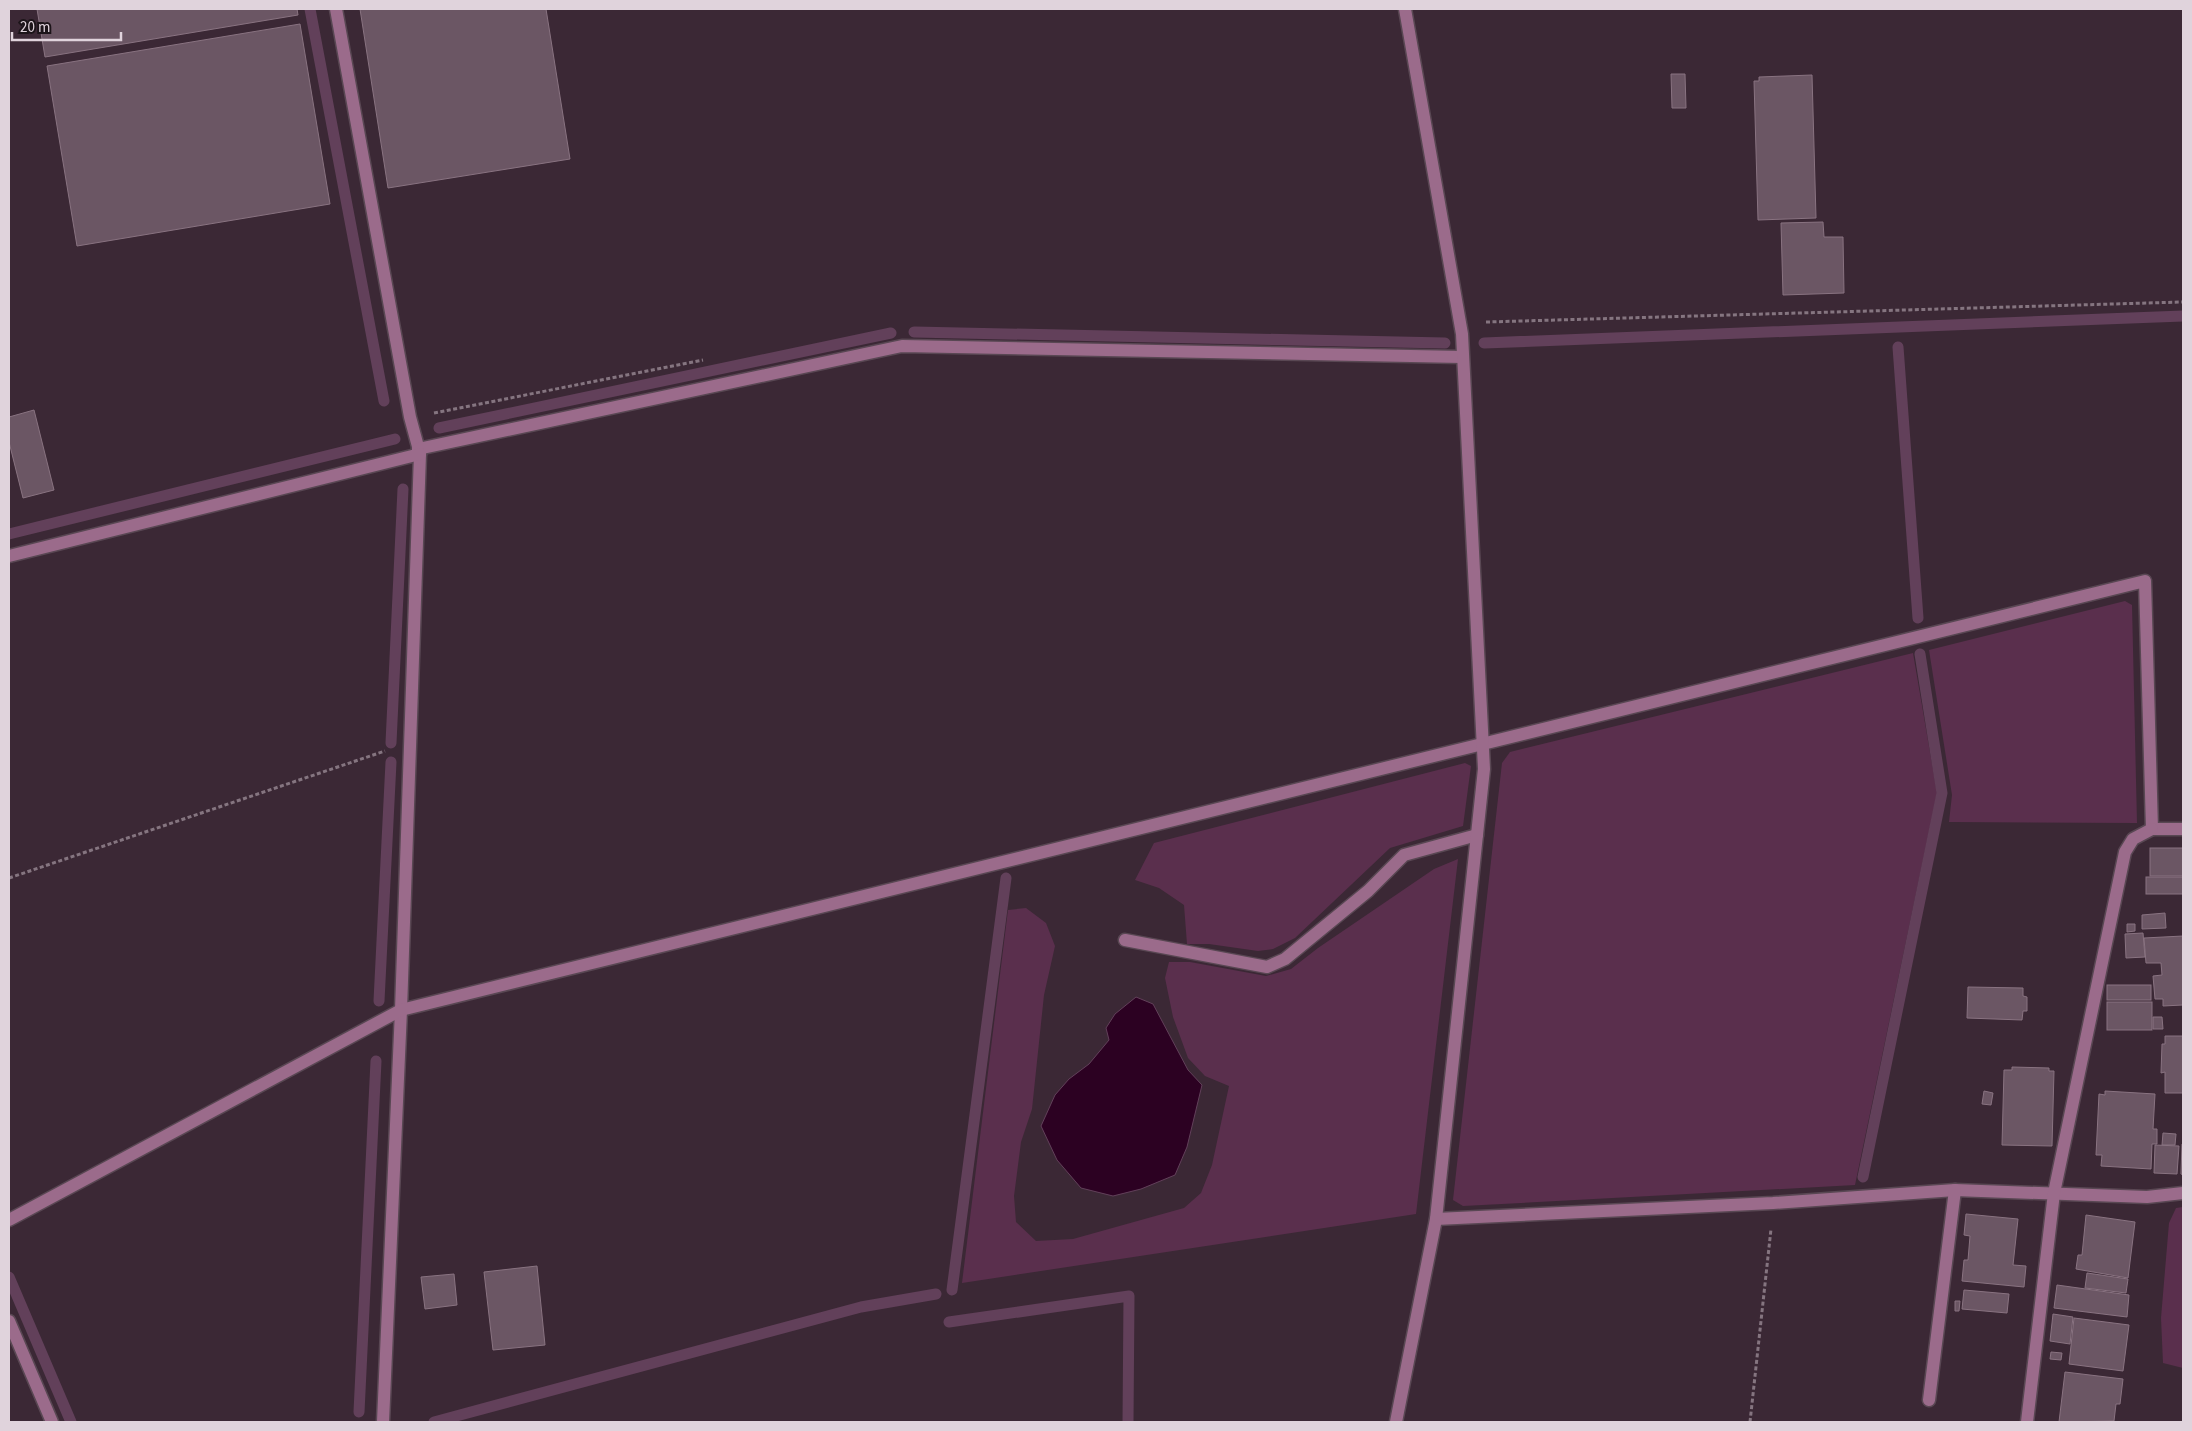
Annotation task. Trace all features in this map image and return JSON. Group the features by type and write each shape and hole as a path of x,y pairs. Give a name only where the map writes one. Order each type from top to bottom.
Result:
{"street":[{"path":"336,9 410,417 419,451 401,1010 383,1422"},
{"path":"1396,1422 1436,1219 1484,769 1460,323 1405,9"},
{"path":"9,556 419,451 902,346 1462,357"},
{"path":"9,1220 401,1010 1483,742 2145,581 2152,829"},
{"path":"2027,1422 2054,1193 2125,852 2133,839 2152,829 2183,829"},
{"path":"1125,940 1267,967 1285,959 1300,947 1368,891 1404,855 1477,835"},
{"path":"1436,1219 1773,1203 1955,1190 2147,1197 2183,1193"},
{"path":"1928,1400 1955,1190"},
{"path":"9,1321 52,1422"}],"path":[{"path":"1460,323 2183,302"},
{"path":"9,878 382,751 409,753"},
{"path":"1750,1422 1773,1203"}],"shaded area":[{"path":"2125,601 2132,605 2137,823 1949,822 1952,795 1929,650"},
{"path":"1913,653 1937,793 1855,1185 1463,1206 1453,1200 1502,763 1510,752"},
{"path":"1465,763 1471,766 1463,826 1390,848 1295,938 1273,949 1258,951 1209,944 1187,944 1184,905 1159,888 1135,880 1154,843"},
{"path":"1458,859 1416,1214 962,1283 1008,910 1026,908 1046,923 1055,946 1044,995 1032,1109 1021,1142 1014,1196 1016,1222 1036,1241 1073,1239 1184,1208 1201,1193 1212,1165 1229,1086 1205,1076 1188,1058 1173,1017 1165,978 1169,962 1190,962 1266,976 1291,969 1318,948 1434,869"},
{"path":"1136,997 1153,1004 1188,1070 1202,1085 1187,1147 1175,1175 1141,1189 1113,1196 1081,1188 1057,1160 1041,1126 1055,1095 1069,1079 1089,1064 1109,1040 1106,1028 1115,1014"},
{"path":"2183,1207 2183,1368 2163,1363 2161,1318 2169,1223 2176,1208"}],"building":[{"path":"37,9 297,9 298,15 45,57"},
{"path":"360,9 546,9 570,159 388,188"},
{"path":"300,24 330,204 77,246 47,66"},
{"path":"1671,74 1685,74 1686,108 1672,108"},
{"path":"1812,75 1816,218 1758,220 1754,81 1759,81 1759,77"},
{"path":"1823,222 1824,237 1843,237 1844,293 1783,295 1781,223"},
{"path":"34,410 54,490 23,498 9,442 9,417"},
{"path":"2150,848 2183,848 2183,876 2150,876"},
{"path":"2146,877 2183,877 2183,894 2146,894"},
{"path":"2165,913 2166,928 2142,929 2142,915"},
{"path":"2127,924 2135,924 2135,931 2127,932"},
{"path":"2143,933 2145,957 2126,958 2125,934"},
{"path":"2183,936 2183,1005 2163,1006 2163,999 2155,999 2153,976 2162,975 2161,963 2146,963 2144,938"},
{"path":"2107,985 2151,985 2151,1000 2107,1000"},
{"path":"1968,987 2023,988 2023,996 2027,997 2027,1011 2023,1011 2022,1020 1967,1018"},
{"path":"2107,1002 2152,1002 2152,1030 2107,1030"},
{"path":"2153,1017 2162,1017 2163,1029 2153,1029"},
{"path":"2165,1036 2183,1036 2183,1093 2165,1093 2165,1072 2161,1073 2162,1044 2165,1044"},
{"path":"2012,1067 2049,1068 2049,1071 2054,1071 2052,1146 2002,1145 2004,1070 2012,1070"},
{"path":"1984,1091 1993,1093 1991,1105 1982,1104"},
{"path":"2105,1091 2155,1094 2153,1129 2157,1129 2157,1144 2152,1144 2151,1169 2101,1166 2102,1155 2096,1155 2099,1094 2105,1095"},
{"path":"2163,1133 2176,1134 2175,1145 2162,1145"},
{"path":"2183,1144 2183,1175 2181,1174"},
{"path":"2155,1145 2179,1146 2177,1174 2154,1173"},
{"path":"1966,1214 2018,1219 2013,1265 2026,1266 2024,1287 1962,1281 1964,1260 1968,1260 1970,1236 1964,1235"},
{"path":"2086,1215 2135,1222 2128,1278 2076,1269 2078,1255 2082,1255"},
{"path":"537,1266 545,1345 493,1350 484,1272"},
{"path":"2087,1273 2128,1279 2126,1293 2085,1288"},
{"path":"454,1274 457,1305 425,1309 421,1277"},
{"path":"2057,1285 2129,1295 2127,1317 2054,1308"},
{"path":"1964,1290 2009,1294 2007,1313 1962,1309"},
{"path":"1955,1301 1960,1301 1959,1311 1955,1311"},
{"path":"2053,1314 2073,1317 2070,1344 2050,1341"},
{"path":"2074,1318 2129,1325 2123,1371 2069,1364"},
{"path":"2051,1352 2062,1353 2061,1360 2050,1359"},
{"path":"2065,1372 2123,1379 2120,1404 2116,1404 2114,1421 2059,1422"}],"waterway":[{"path":"310,9 384,401"},
{"path":"1484,343 2183,316"},
{"path":"914,332 1445,343"},
{"path":"439,428 891,333"},
{"path":"1898,347 1918,618"},
{"path":"9,534 395,439"},
{"path":"391,743 403,489"},
{"path":"1863,1177 1942,793 1920,654"},
{"path":"379,1001 391,762"},
{"path":"952,1290 1006,878"},
{"path":"359,1412 376,1061"},
{"path":"9,1277 71,1422"},
{"path":"434,1422 861,1307 936,1294"},
{"path":"949,1322 1129,1296 1128,1422"}]}
